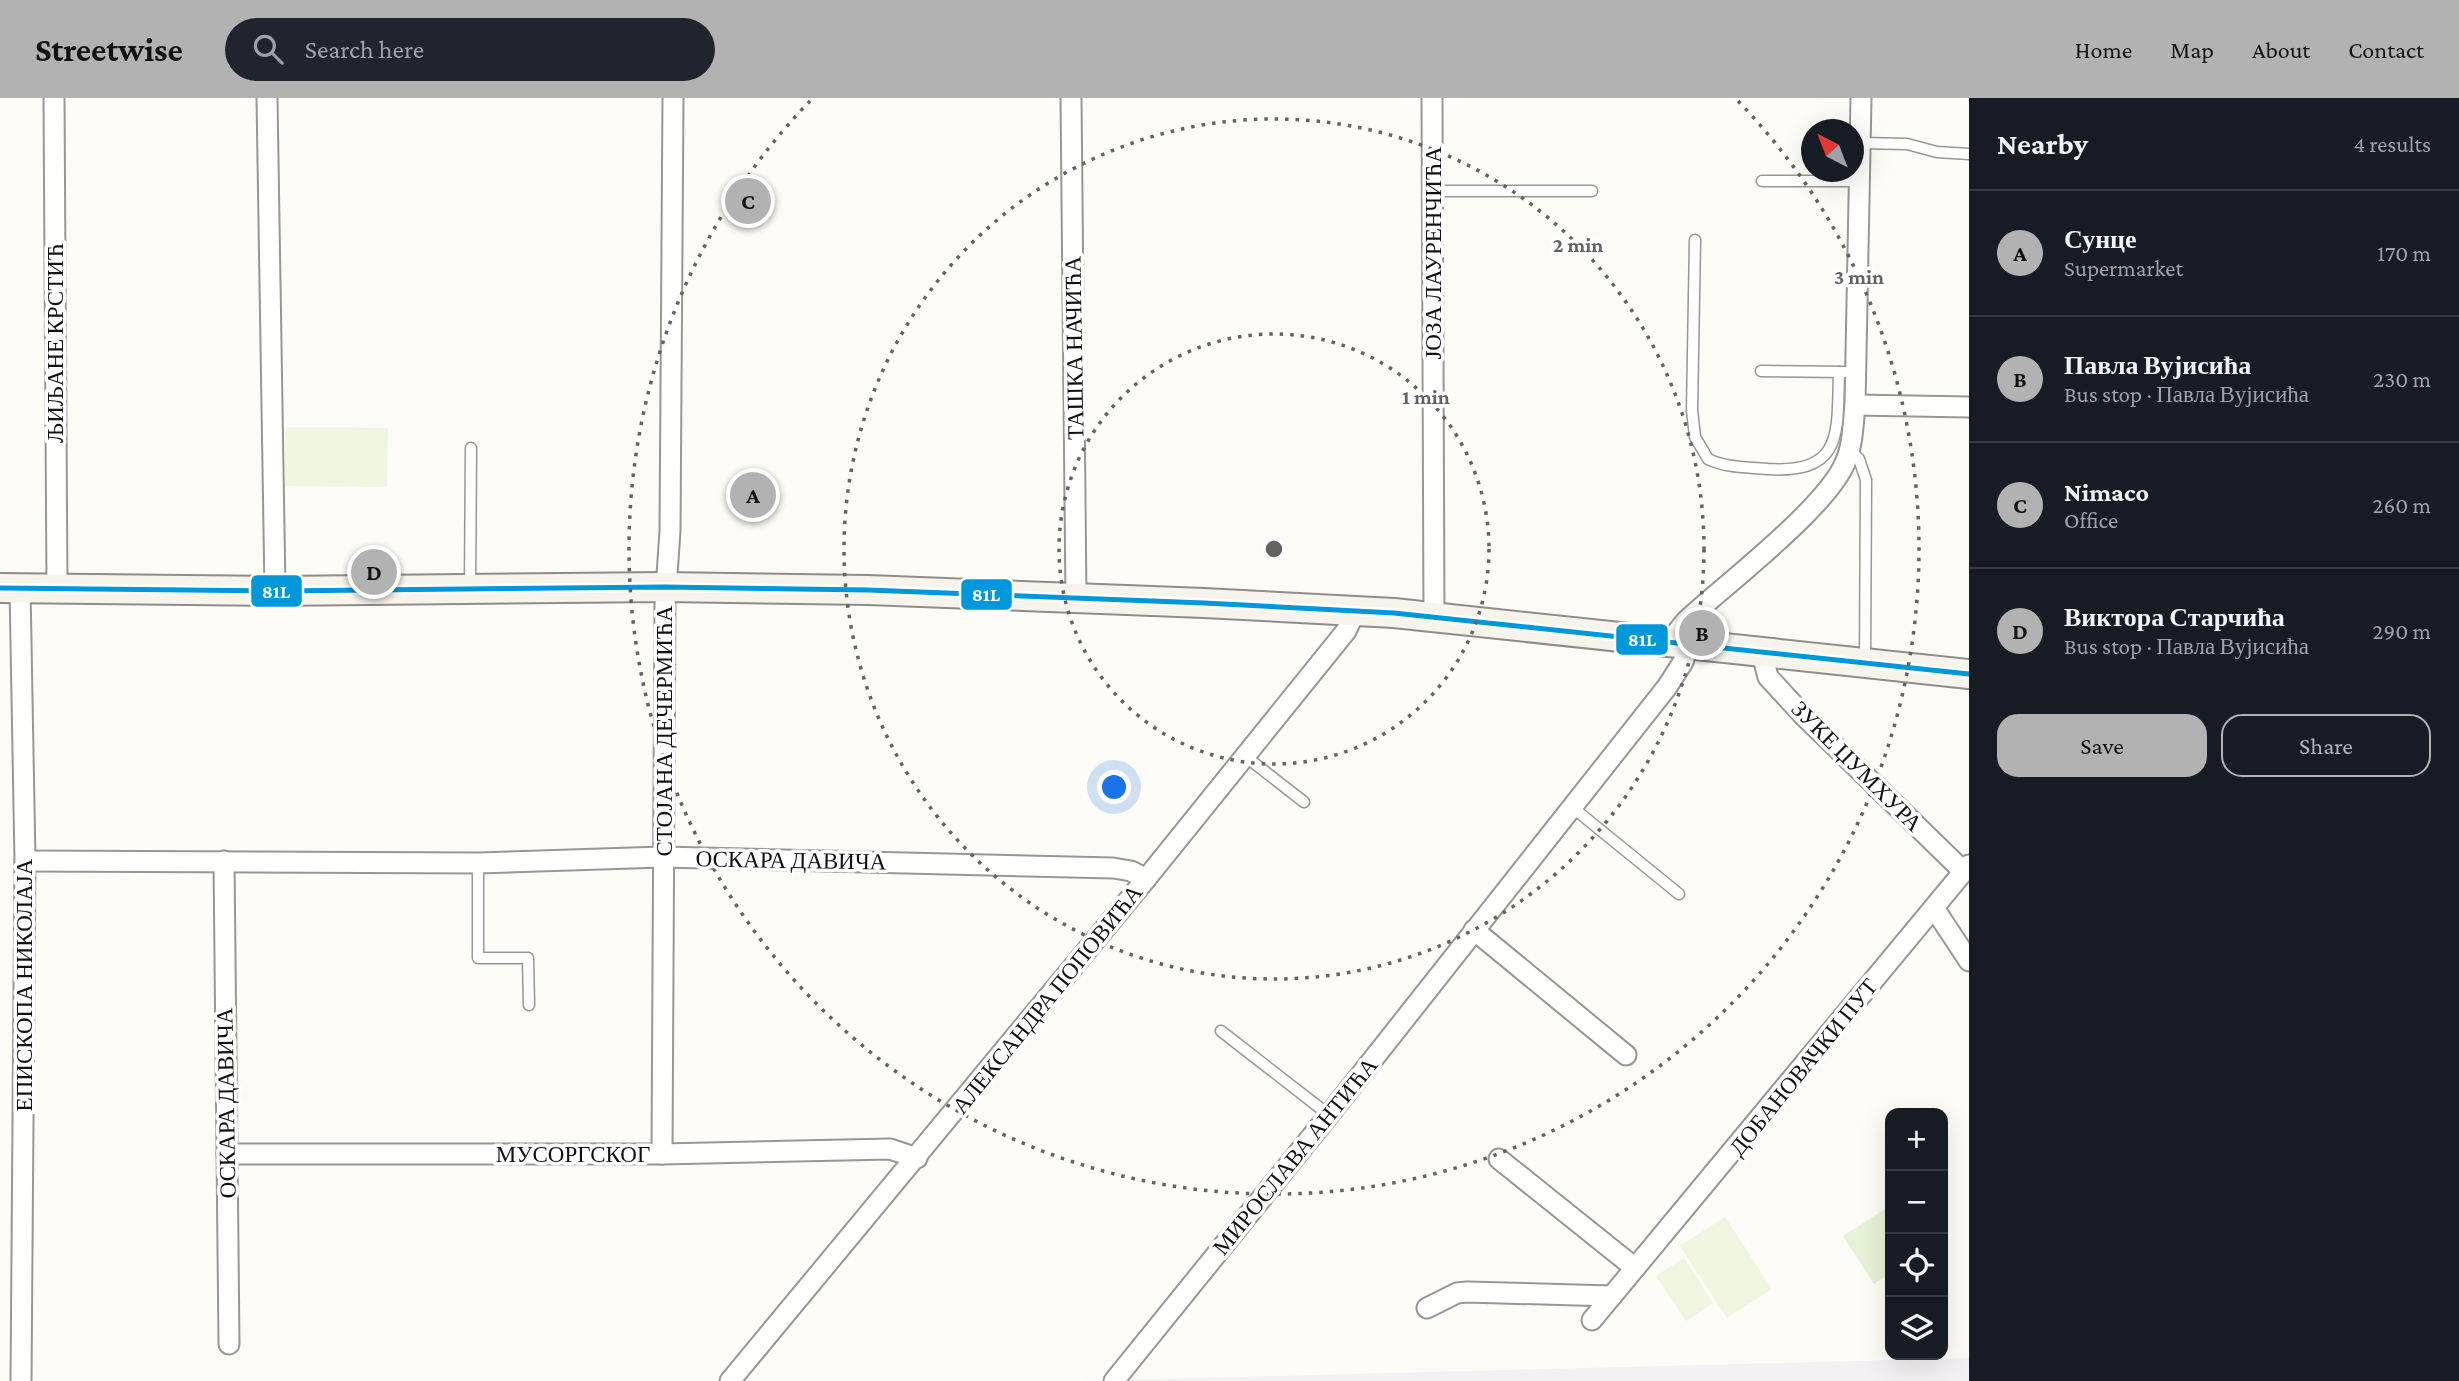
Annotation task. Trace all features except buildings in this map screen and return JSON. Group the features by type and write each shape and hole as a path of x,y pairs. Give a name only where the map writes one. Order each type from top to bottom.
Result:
{"street":[{"name":"ЉИЉАНЕ КРСТИЋ","path":"54,98 57,587"},
{"path":"267,98 275,591"},
{"name":"СТОЈАНА ДЕЧЕРМИЋА","path":"662,1154 665,587 670,531 673,98"},
{"name":"ТАШКА НАЧИЋА","path":"1071,98 1076,598"},
{"name":"ЈОЗА ЛАУРЕНЧИЋА","path":"1432,98 1434,617"},
{"path":"1861,98 1861,119"},
{"path":"1850,450 1855,405 1847,372 1860,182"},
{"path":"1855,405 1969,407"},
{"name":"МИРОСЛАВА АНТИЋА","path":"1114,1381 1329,1115 1676,674 1686,621 1821,498 1845,465 1850,450"},
{"path":"10,588 275,591 665,587 1076,598 1434,617 1969,674"},
{"name":"ЕПИСКОПА НИКОЛАЈА","path":"10,588 25,861 21,1381"},
{"name":"АЛЕКСАНДРА ПОПОВИЋА","path":"730,1381 1146,879 1346,631 1355,612"},
{"name":"ЗУКЕ ЏУМХУРА","path":"1762,654 1765,672 1777,686 1966,868"},
{"name":"ОСКАРА ДАВИЧА","path":"25,861 478,863 663,857 1113,868 1131,871 1146,879"},
{"name":"ОСКАРА ДАВИЧА","path":"224,861 229,1344"},
{"name":"ДОБАНОВАЧКИ ПУТ","path":"1592,1320 1966,868"},
{"path":"1934,908 1969,961"},
{"path":"1474,930 1626,1055"},
{"name":"МУСОРГСКОГ","path":"227,1154 662,1154 890,1149 917,1158"},
{"path":"1499,1159 1636,1268"},
{"path":"1427,1308 1457,1293 1467,1292 1612,1296"}],"lane":[{"path":"1864,143 1907,144 1937,152 1969,154"},
{"path":"1762,181 1801,181"},
{"path":"1433,191 1592,191"},
{"path":"1695,240 1692,410 1695,437 1708,459 1732,466 1792,470 1826,455 1837,434 1847,372 1761,371"},
{"path":"470,589 471,448"},
{"path":"1850,450 1859,458 1866,480 1865,663"},
{"path":"1245,756 1304,802"},
{"path":"1572,807 1679,894"},
{"path":"478,863 478,958 528,958 529,1005"},
{"path":"1221,1031 1329,1115"}],"shaded area":[{"path":"1969,1358 1969,1381 1082,1381 1948,1360"}],"green space":[{"path":"286,427 388,428 387,487 285,486"},
{"path":"1885,1209 1885,1276 1874,1284 1843,1236"},
{"path":"1725,1217 1772,1289 1727,1318 1680,1246"},
{"path":"1684,1258 1713,1303 1686,1321 1656,1276"}],"transit line":[{"name":"81L","path":"0,588 275,591 665,587 868,590 1204,603 1394,613 1969,674"}],"place":[{"name":"Nimaco","path":"748,201"},
{"name":"Сунце","path":"753,495"},
{"name":"Виктора Старчића","path":"374,572"},
{"name":"Павла Вујисића","path":"1702,633"}]}
